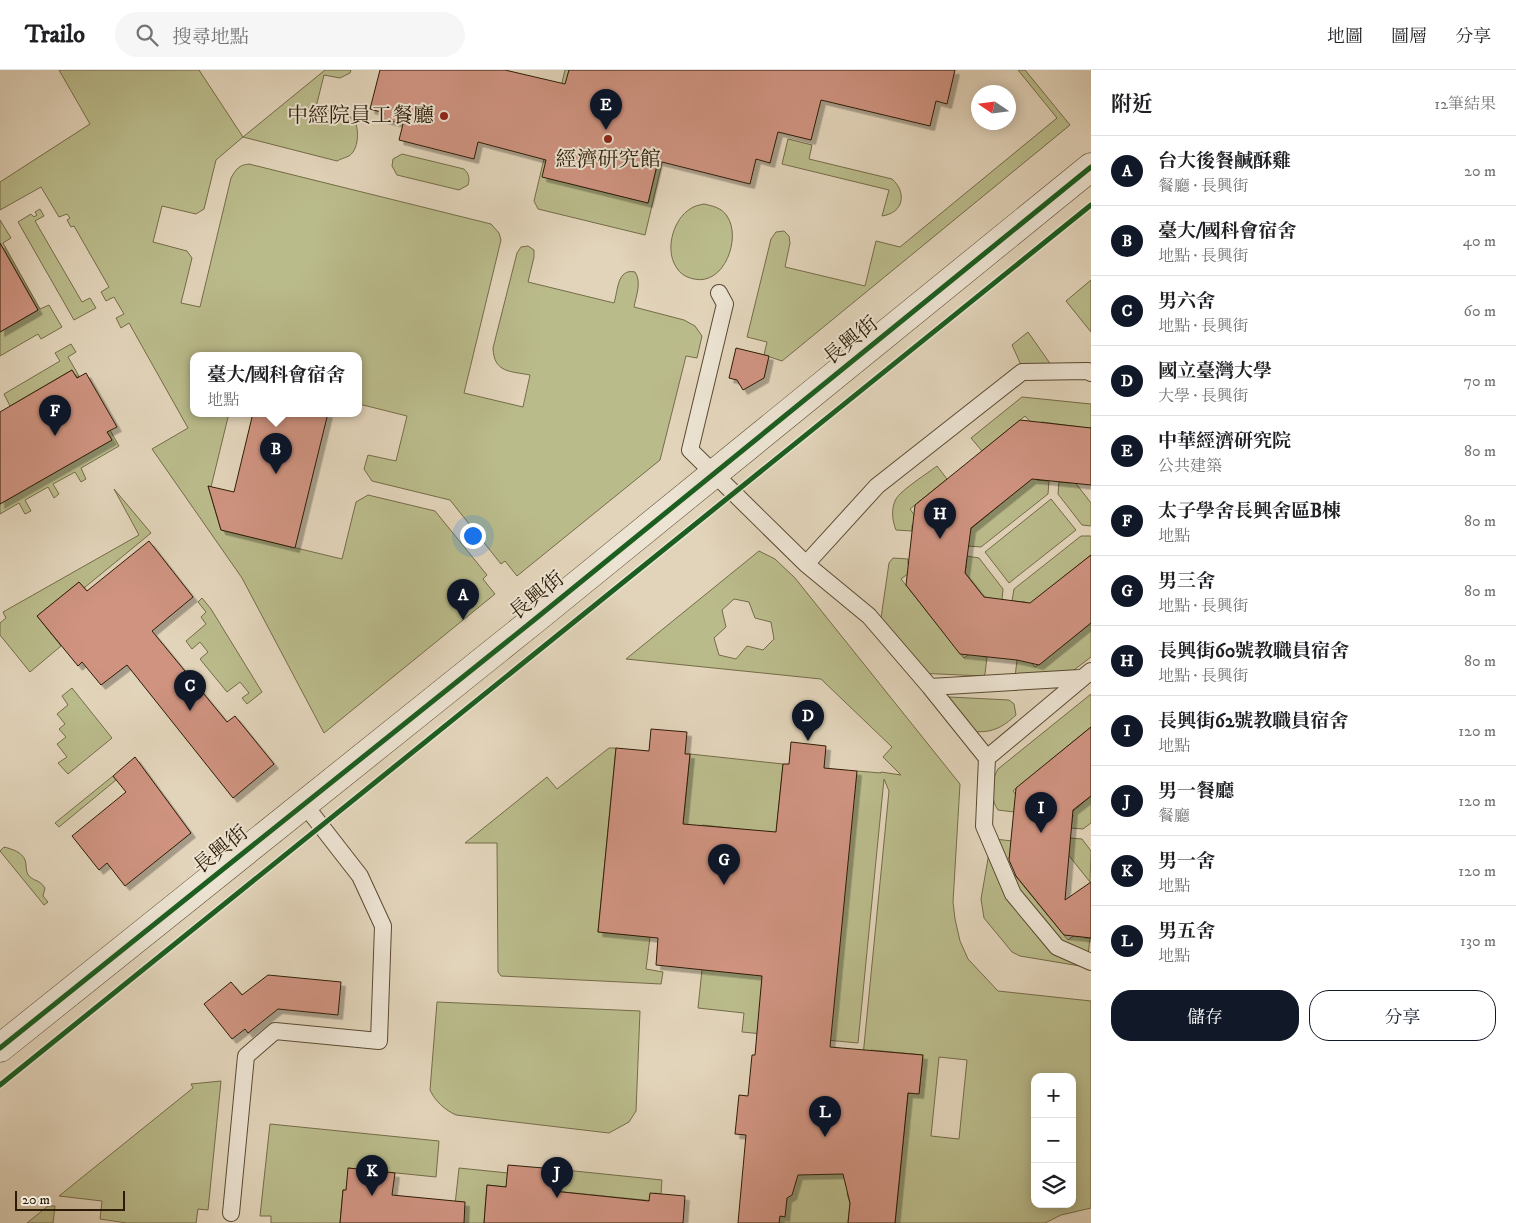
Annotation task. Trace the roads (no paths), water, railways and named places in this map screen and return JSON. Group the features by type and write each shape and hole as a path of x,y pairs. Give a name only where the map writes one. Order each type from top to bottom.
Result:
{"street":[{"name":"長興街","path":"0,1048 1091,167"}],"lane":[{"path":"719,294 725,304 690,450 806,564 869,616 930,687 987,758 984,826 1012,894 1057,947 1091,962"},
{"path":"806,564 877,486 1022,372 1088,371 1091,373"},
{"path":"930,687 1085,674"},
{"path":"987,758 1085,674"},
{"path":"231,1213 246,1056 276,1031 379,1041 383,926 360,876 304,804"}],"place":[{"name":"中經院員工餐廳","path":"444,116"},
{"name":"中華經濟研究院","path":"606,130"},
{"name":"經濟研究館","path":"608,139"},
{"name":"太子學舍長興舍區B棟","path":"55,436"},
{"name":"臺大/國科會宿舍","path":"276,474"},
{"name":"長興街60號教職員宿舍","path":"940,539"},
{"name":"台大後餐鹹酥雞","path":"463,620"},
{"name":"男六舍","path":"190,711"},
{"name":"國立臺灣大學","path":"808,741"},
{"name":"長興街62號教職員宿舍","path":"1041,833"},
{"name":"男三舍","path":"724,885"},
{"name":"男五舍","path":"825,1137"},
{"name":"男一舍","path":"372,1196"},
{"name":"男一餐廳","path":"557,1198"}]}
